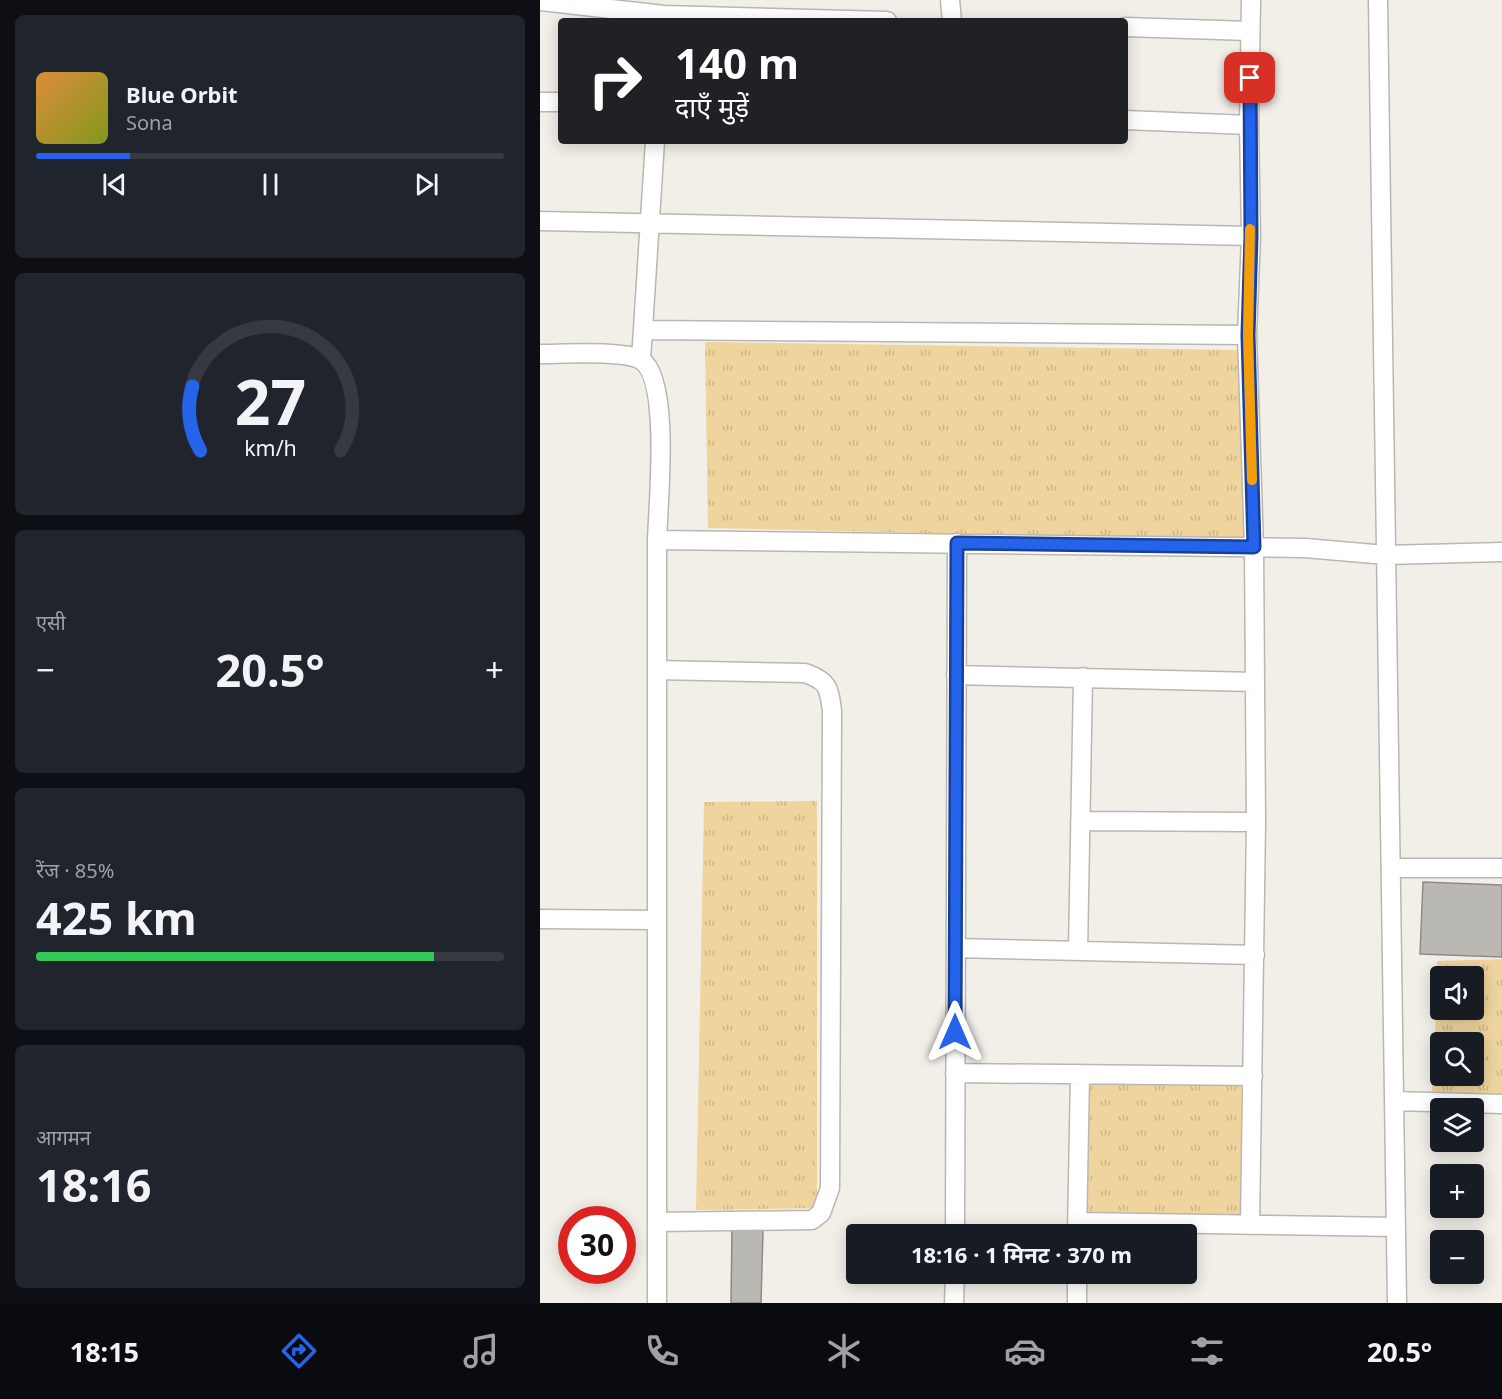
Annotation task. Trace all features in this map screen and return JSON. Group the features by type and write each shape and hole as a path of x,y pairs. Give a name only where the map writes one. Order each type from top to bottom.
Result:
{"street":[{"path":"950,0 952,18"},
{"path":"1250,1225 1256,822 1254,547 1248,335 1251,236 1249,125 1251,0"},
{"path":"1378,0 1397,1303"},
{"path":"540,1 664,12 813,18"},
{"path":"1128,27 1250,31"},
{"path":"540,102 558,102"},
{"path":"1128,120 1249,125"},
{"path":"641,360 655,144"},
{"path":"540,221 1251,236"},
{"path":"643,330 1248,335"},
{"path":"540,354 619,355 641,360 654,375 661,429 657,540 657,1303"},
{"path":"657,540 1305,548 1386,555 1502,552"},
{"path":"955,1224 957,543"},
{"path":"657,670 805,673 821,679 830,693 832,723 830,1188 821,1213 812,1220 657,1222"},
{"path":"956,675 1255,682"},
{"path":"1078,951 1083,677"},
{"path":"1080,820 1256,822"},
{"path":"1390,868 1502,868"},
{"path":"540,919 657,920"},
{"path":"956,948 1255,955"},
{"path":"955,1073 1253,1076"},
{"path":"1078,1224 1080,1074"},
{"path":"1394,1101 1502,1104"},
{"path":"1197,1226 1396,1227"},
{"path":"954,1303 955,1284"},
{"path":"1077,1284 1077,1303"}],"green space":[{"path":"705,342 1239,350 1247,540 708,528"},
{"path":"817,801 817,1208 696,1210 704,802"},
{"path":"1502,959 1502,1100 1431,1098 1432,1086 1484,1086 1484,1032 1435,1032 1435,1020 1484,1020 1484,966 1437,966 1437,961"},
{"path":"1086,1081 1241,1084 1242,1214 1088,1214"}],"building":[{"path":"1423,882 1502,885 1502,957 1420,954"},
{"path":"732,1229 763,1230 761,1303 731,1303"}],"slow traffic":[{"path":"1250,229 1248,335 1252,480"}],"route":[{"path":"955,1032 957,543 1254,547 1248,335 1251,236 1250,78"}]}
